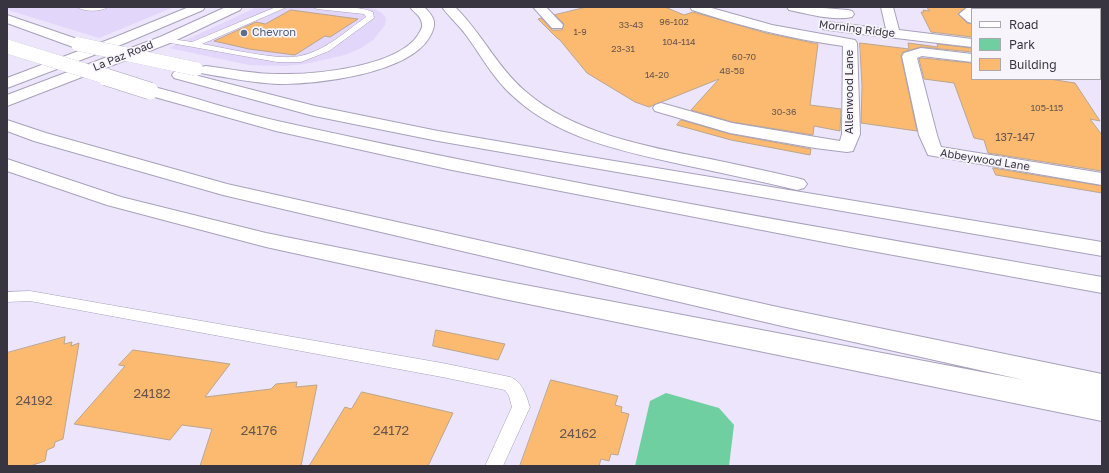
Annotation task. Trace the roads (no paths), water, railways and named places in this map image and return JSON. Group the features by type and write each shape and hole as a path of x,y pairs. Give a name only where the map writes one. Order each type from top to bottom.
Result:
{"main road":[{"name":"La Paz Road","path":"7,83 118,41 199,7"},
{"name":"La Paz Road","path":"7,100 165,40 236,7"},
{"path":"187,72 280,79 324,76 368,68 400,56 421,41 429,27 424,14 416,7"},
{"path":"448,7 470,31 519,93 550,115 606,140 644,151 1102,248"},
{"path":"539,7 557,25"},
{"path":"793,7 825,13 847,10"},
{"path":"887,7 893,33"},
{"name":"Allenwood Lane","path":"661,108 730,128 847,147 851,134 850,43 813,38 751,25 696,8"},
{"path":"751,25 767,14"},
{"path":"7,20 78,44 187,72 314,110 438,136 572,160 1102,248"},
{"name":"Morning Ridge","path":"812,23 971,43"},
{"path":"8,46 150,91 276,126 452,164 855,241 1102,285"},
{"name":"Abbeywood Lane","path":"971,58 921,52 909,56 928,135 934,151 1102,179"},
{"path":"7,126 40,137 223,189 774,316 1102,386"},
{"path":"7,165 114,201 266,240 504,290 1102,408"}],"lane":[{"path":"81,7 88,9 104,7"},
{"path":"195,44 272,10 284,7"},
{"path":"165,40 277,59 301,59 326,49 370,18 370,14 366,12 317,7"},
{"path":"7,297 30,296 442,370 510,384 518,394 521,407 494,466"}],"place":[{"name":"Chevron","path":"244,33"}]}
